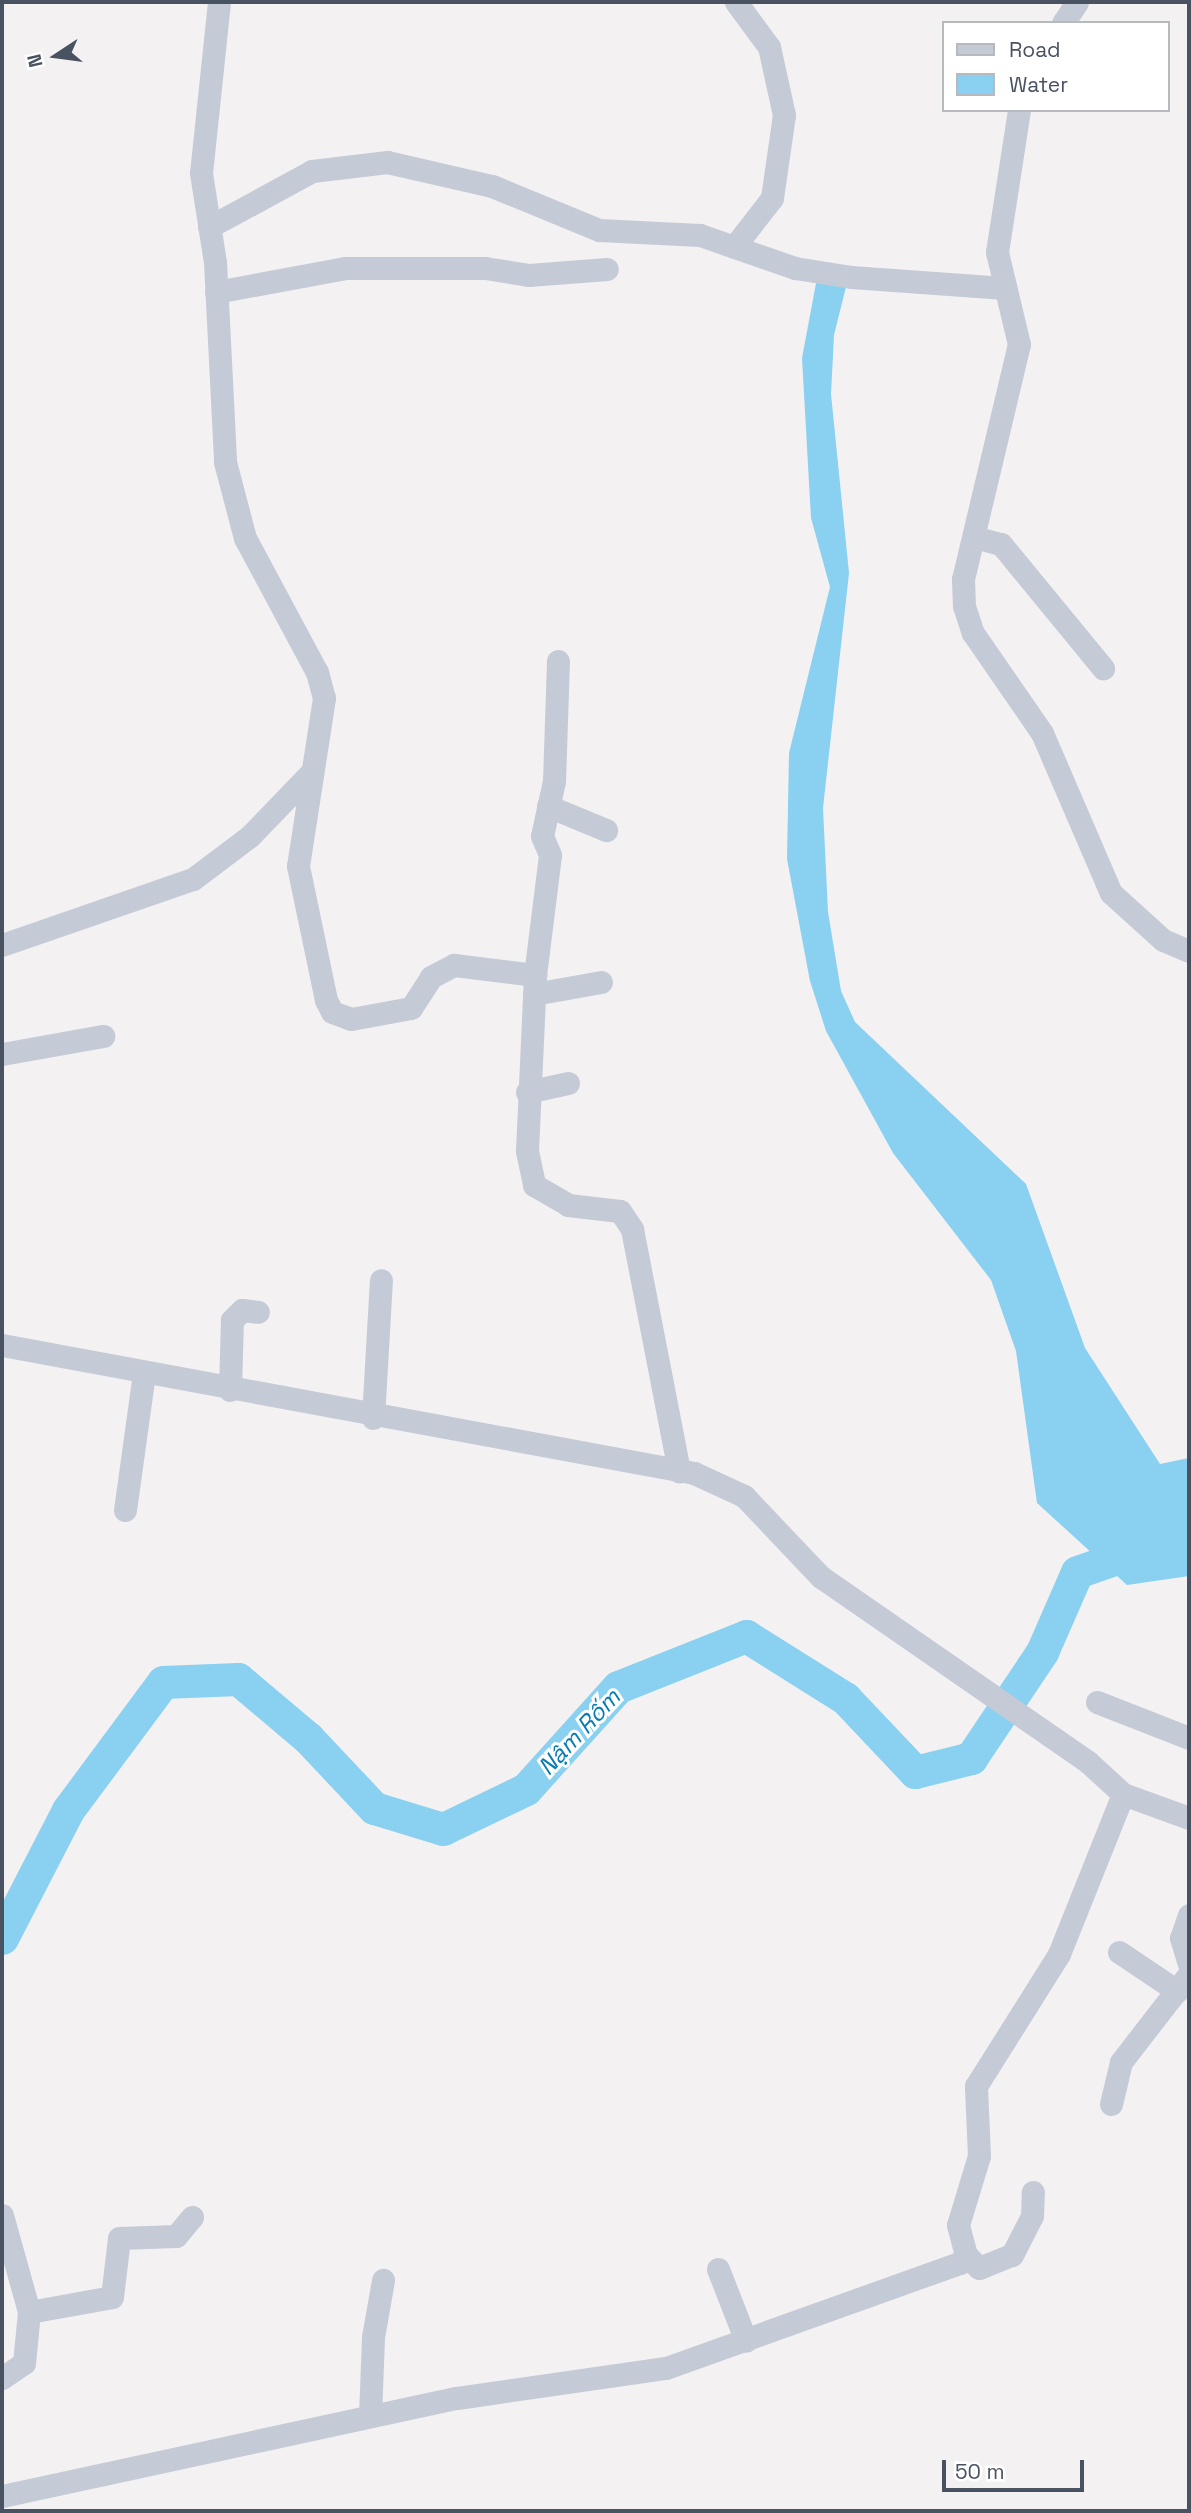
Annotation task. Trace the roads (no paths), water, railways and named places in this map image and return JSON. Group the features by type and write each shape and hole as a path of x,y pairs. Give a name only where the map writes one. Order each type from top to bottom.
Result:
{"street":[{"path":"219,2 201,173 216,292 220,407 233,507 317,672 324,698 322,735 309,775 298,866 332,1012 351,1019 411,1008 431,977 454,965 535,985 601,982"},
{"path":"734,247 772,198 784,115 769,47 736,2"},
{"path":"1064,21 1077,2"},
{"path":"1019,112 998,221 1005,288 1019,344 963,579 974,633 1042,733 1111,893 1163,940 1189,951"},
{"path":"209,227 312,171 387,162 492,186 599,230 699,235 795,268 851,277 1005,288"},
{"path":"216,292 345,268 485,268 529,275 607,269"},
{"path":"974,537 1002,544 1103,668"},
{"path":"558,662 548,806 542,836 549,877 535,985 527,1092 534,1185 568,1205 620,1211 632,1229 679,1471"},
{"path":"2,945 193,879 250,836 309,775"},
{"path":"548,806 606,830"},
{"path":"2,1054 103,1036"},
{"path":"527,1092 568,1083"},
{"path":"373,1418 381,1280"},
{"path":"230,1390 232,1320 242,1310 258,1312"},
{"path":"2,1345 373,1418 679,1471 744,1496 821,1577 1039,1731 1088,1762 1123,1794 1189,1818"},
{"path":"125,1510 144,1373"},
{"path":"1097,1702 1189,1738"},
{"path":"1033,2192 1032,2216 1012,2255 979,2268 966,2255 958,2225 979,2157 976,2086 1059,1954 1123,1794"},
{"path":"1189,1915 1181,1938 1189,1964"},
{"path":"1111,2104 1121,2062 1183,1982 1119,1952"},
{"path":"2,2215 29,2312 24,2363 2,2378"},
{"path":"29,2312 112,2298 119,2238 176,2236 192,2217"},
{"path":"2,2496 370,2416 666,2368 918,2281 966,2255"},
{"path":"718,2269 746,2341"},
{"path":"370,2416 373,2337 383,2280"}],"water":[{"path":"817,278 847,283 834,335 831,394 849,573 823,808 828,912 841,991 855,1022 1026,1184 1085,1348 1160,1464 1189,1458 1189,1576 1127,1585 1037,1503 1016,1351 991,1280 893,1153 826,1031 810,981 787,859 789,753 830,587 811,518 802,358"}],"waterway":[{"name":"Nậm Rốm","path":"2,1938 68,1810 163,1682 238,1679 308,1738 374,1808 443,1829 526,1789 618,1687 746,1636 845,1698 915,1772 971,1758 1042,1652 1077,1572 1189,1533"}]}
